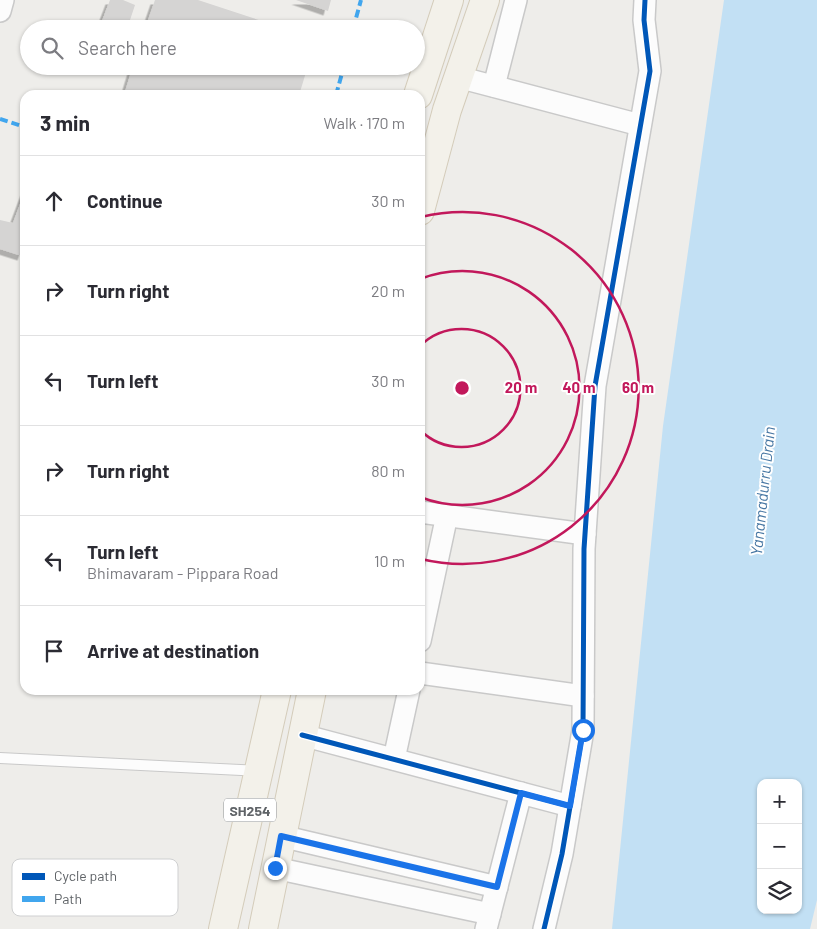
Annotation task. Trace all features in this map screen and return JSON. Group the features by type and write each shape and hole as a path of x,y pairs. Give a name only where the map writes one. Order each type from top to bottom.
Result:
{"main road":[{"path":"425,74 449,0"},
{"path":"425,193 447,110 485,0"},
{"path":"420,90 425,75"},
{"name":"SH254","path":"223,929 276,695"},
{"name":"SH254","path":"262,929 311,695"}],"street":[{"path":"0,11 3,0"},
{"path":"494,86 516,0"},
{"path":"544,929 562,854 583,730 585,534 595,386 650,71 644,20 645,0"},
{"path":"458,77 640,125"},
{"path":"425,513 585,534"},
{"path":"425,618 447,515"},
{"path":"425,674 583,696"},
{"path":"394,759 408,695"},
{"path":"302,735 570,806"},
{"path":"275,868 488,922 521,793"},
{"path":"281,836 497,887"}],"lane":[{"path":"0,758 259,771"}],"water":[{"name":"Yanamadurru Drain","path":"724,0 817,0 817,900 810,929 612,929 663,426"}],"building":[{"path":"110,0 123,0 135,5 130,20 102,20"},
{"path":"155,0 198,0 259,20 148,20"},
{"path":"296,0 331,0 328,11"},
{"path":"130,75 305,75 301,90 126,90"},
{"path":"20,204 20,255 0,249 0,220 13,223"}],"marked path":[{"path":"355,20 361,0"},
{"path":"337,90 342,75"},
{"path":"0,119 20,125"}],"cycle path":[{"path":"544,929 562,854 583,730 584,549 595,386 650,71 644,20 645,0"},
{"path":"302,735 570,806"}],"route":[{"path":"275,868 281,836 497,887 521,793 570,806 583,730"}]}
